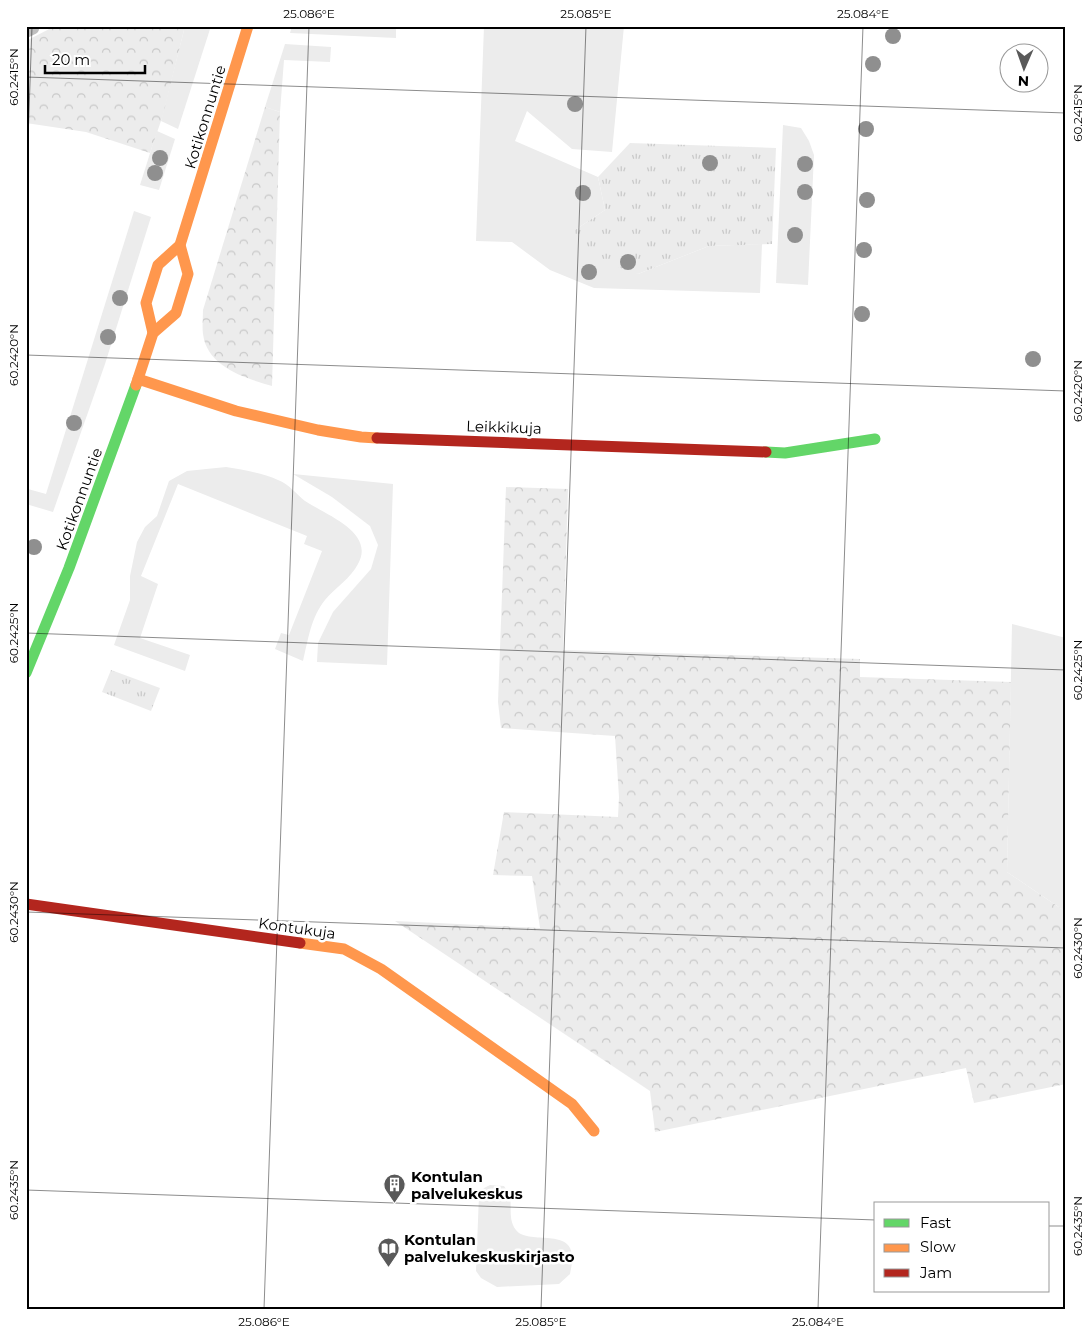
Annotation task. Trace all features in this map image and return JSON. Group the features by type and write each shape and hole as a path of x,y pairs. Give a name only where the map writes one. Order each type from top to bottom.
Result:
{"street":[{"name":"Kotikonnuntie","path":"180,245 248,26"},
{"path":"180,245 188,274 176,313 153,333 146,303 158,265 180,245"},
{"name":"Kotikonnuntie","path":"26,673 70,568 153,333"},
{"name":"Leikkikuja","path":"138,379 236,411 318,430 361,437 785,453 875,439"},
{"name":"Kontukuja","path":"26,904 344,950 381,969 572,1104 594,1131"}],"green space":[{"path":"55,26 185,26 163,115 150,153 86,132 26,123 26,41"},
{"path":"185,26 211,26 178,129 161,121"},
{"path":"292,26 396,26 396,38 290,33"},
{"path":"484,26 624,26 612,152 572,149 527,111 515,141 598,177 605,210 575,230 638,274 709,246 762,244 760,293 594,288 550,270 512,242 476,241"},
{"path":"285,44 331,47 330,62 284,60 280,112 265,107"},
{"path":"265,107 280,112 272,386 239,375 219,363 206,345 203,334 203,310"},
{"path":"783,125 801,128 809,141 814,155 808,285 776,283"},
{"path":"157,131 175,139 159,190 140,185"},
{"path":"630,143 776,148 772,244 709,246 638,274 577,253 575,230 605,210 598,177"},
{"path":"134,211 151,217 105,364 53,512 26,504 28,489 46,494"},
{"path":"226,467 259,474 282,482 305,501 345,525 360,542 362,553 355,569 325,600 316,614 303,661 275,649 281,633 289,635 322,551 304,544 307,536 178,484 141,576 158,584 140,638 190,655 185,671 114,645 130,600 130,576 137,542 145,527 157,516 169,481 187,471"},
{"path":"293,474 393,484 387,665 317,662 318,643 333,612 371,569 378,545 370,526 332,497"},
{"path":"506,487 568,489 563,650 860,659 860,677 1011,682 1007,872 1066,912 1066,1084 974,1103 966,1068 655,1132 650,1091 395,921 540,928 532,876 493,875 504,812 618,817 619,797 615,736 501,728 498,702"},
{"path":"1012,624 1066,638 1066,912 1007,872"},
{"path":"111,670 160,688 151,711 102,692"},
{"path":"490,1185 504,1186 510,1196 512,1222 516,1230 521,1234 556,1239 564,1242 569,1247 572,1257 570,1274 559,1284 497,1287 481,1278 476,1271 479,1195 484,1188"}],"waterway":[{"path":"26,33 34,29"}],"traffic: fast":[{"path":"26,673 69,568 136,385"},
{"path":"766,452 785,453 875,439"}],"traffic: slow":[{"path":"153,333 146,303 158,265 180,245 248,26"},
{"path":"136,385 153,333 176,313 188,274 180,245"},
{"path":"138,379 236,411 318,430 377,438"},
{"path":"300,943 344,949 381,969 572,1104 594,1131"}],"traffic: jam":[{"path":"377,438 766,452"},
{"path":"26,904 300,943"}],"place":[{"name":"Kontulan palvelukeskus","path":"395,1204"},
{"name":"Kontulan palvelukeskuskirjasto","path":"388,1267"}]}
